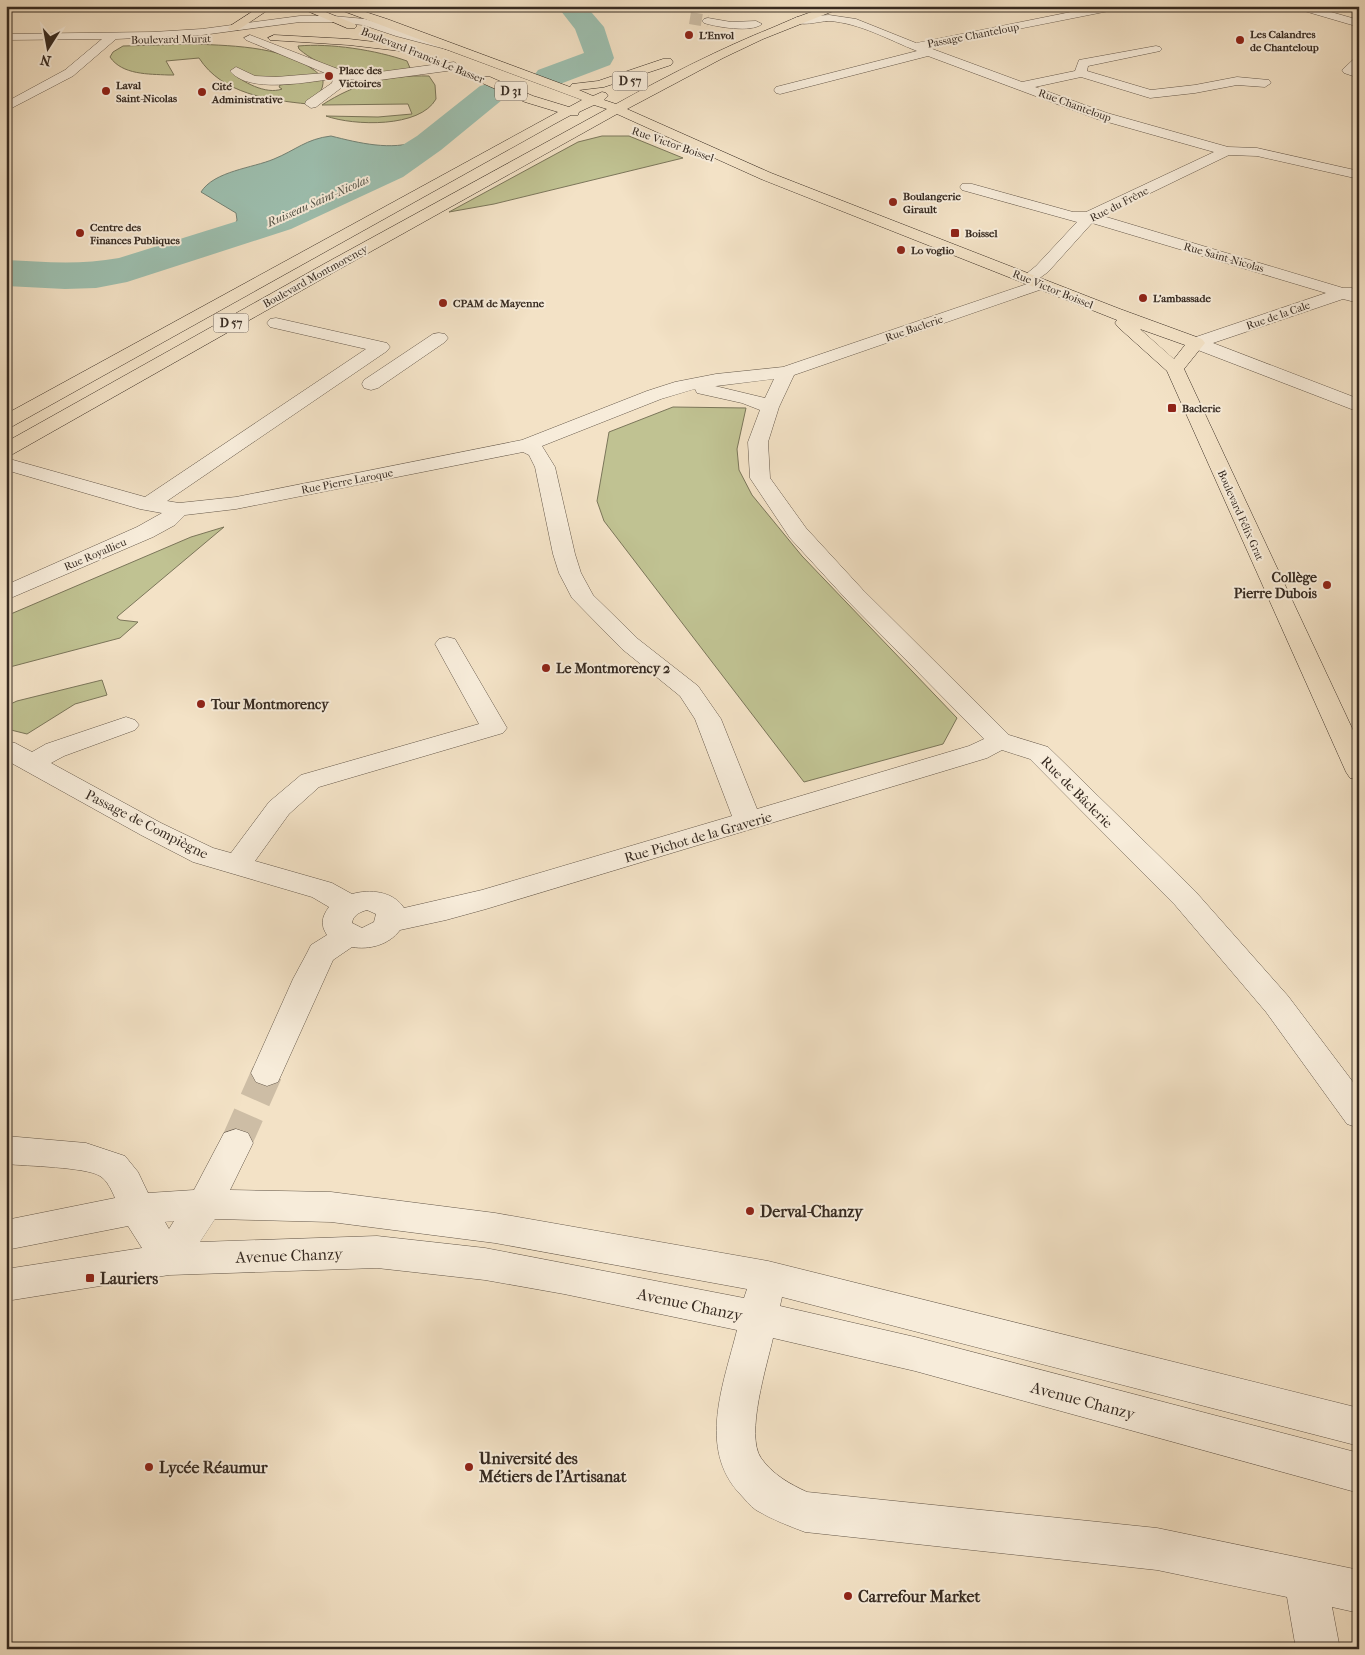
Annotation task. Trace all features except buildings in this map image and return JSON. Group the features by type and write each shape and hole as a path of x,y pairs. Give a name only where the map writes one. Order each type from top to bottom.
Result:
{"main road":[{"path":"234,28 269,6"},
{"name":"Boulevard Francis Le Basser","path":"301,6 529,98 593,109"},
{"path":"725,37 809,6"},
{"name":"D 57","path":"593,109 652,91 729,50 798,20 841,6"},
{"name":"Boulevard Francis Le Basser","path":"341,8 383,21 554,87 593,109"},
{"path":"274,38 349,42 418,52"},
{"path":"554,87 600,84 671,60 624,94 593,109"},
{"path":"466,71 517,101 524,118 514,140"},
{"path":"652,91 648,110 663,124 736,156 748,168"},
{"name":"Boulevard Montmorency","path":"6,422 514,140 593,109"},
{"name":"Boulevard Montmorency","path":"6,450 508,169 593,109"},
{"name":"Rue Victor Boissel","path":"593,109 653,135 720,160 748,168"},
{"name":"Rue Victor Boissel","path":"593,109 748,168 1114,313 1196,343"},
{"path":"1114,313 1175,368 1196,343"},
{"name":"Boulevard Félix Grat","path":"1175,368 1359,772"}],"street":[{"name":"Passage Chanteloup","path":"916,46 1119,6"},
{"path":"1298,6 1359,24"},
{"name":"Boulevard Murat","path":"6,37 274,38 318,26 332,19 341,8"},
{"name":"Boulevard Murat","path":"6,42 163,35 234,28 300,18 332,19"},
{"name":"Rue Chanteloup","path":"798,20 829,18 856,22 929,52 1102,116 1227,151 1257,152 1359,175"},
{"name":"Boulevard Francis Le Basser","path":"332,19 365,22 400,34 453,48"},
{"path":"708,21 731,25 765,21"},
{"path":"1341,30 1359,30"},
{"path":"6,107 34,94 52,92 71,84 74,80 69,73 111,38"},
{"path":"250,38 341,75"},
{"path":"1081,73 1083,63 1156,49"},
{"path":"780,90 929,52"},
{"path":"1359,61 1348,70 1359,74"},
{"path":"236,71 252,79 264,82 341,75 385,76 466,71"},
{"path":"1022,86 1081,73 1150,94 1195,89 1237,81 1265,83"},
{"path":"312,104 337,85 341,75"},
{"name":"Rue du Frêne","path":"1035,282 1042,269 1089,217 1227,151"},
{"name":"Rue Saint-Nicolas","path":"967,187 1072,217 1089,217 1359,298"},
{"name":"Rue Baclerie","path":"752,376 786,372 1035,282"},
{"name":"Rue de la Cale","path":"1196,343 1359,287"},
{"path":"147,505 381,347 276,323"},
{"path":"371,384 439,338"},
{"name":"Rue Victor Boissel","path":"1196,343 1359,406"},
{"path":"752,376 746,391 747,398 770,407 786,372"},
{"path":"337,376 390,389"},
{"name":"Rue Pierre Laroque","path":"6,464 147,505 180,509 236,503 527,445 654,394 682,386 752,376"},
{"name":"Rue Pierre Laroque","path":"682,386 747,398"},
{"name":"Rue de Bâclerie","path":"770,407 758,442 760,478 798,533 855,595 1000,741 1039,753 1185,898 1277,1004 1359,1115"},
{"path":"527,445 537,452 545,467 564,554 570,573 584,598 630,644 689,691 708,719 748,822"},
{"name":"Rue Royallieu","path":"6,593 145,532 166,520 180,509"},
{"path":"237,865 287,798 298,788 310,781 494,728 447,644"},
{"path":"32,763 55,750 126,724"},
{"name":"Rue Pichot de la Graverie","path":"392,920 446,910 486,899 748,822 978,752 1000,741"},
{"name":"Passage de Compiègne","path":"6,749 151,829 203,855 322,890 349,905"},
{"path":"367,900 384,903 392,914 392,920 382,932 364,938 347,936 337,927 336,922 338,916 349,905 367,900"},
{"path":"267,1073 308,979 322,953 347,936"},
{"path":"6,1150 86,1156 113,1166 126,1182 138,1209 169,1259 205,1204 236,1143"},
{"path":"7,1235 138,1209 205,1204 331,1207 495,1228 768,1277 1359,1427"},
{"name":"Avenue Chanzy","path":"6,1285 169,1259 377,1252 427,1256 564,1278 759,1318 915,1354 1359,1474"},
{"path":"768,1277 737,1410 736,1445 746,1471 769,1495 805,1512 1157,1549 1359,1592"},
{"path":"1305,1579 1318,1649"}],"green space":[{"path":"195,44 244,47 278,53 308,66 321,76 264,78 230,71 254,86 269,90 282,89 279,87 280,85 323,79 321,90 308,104 278,100 247,93 233,87 220,80 199,58 166,61 174,75 168,75 144,74 129,70 115,63 110,57 113,52 123,46"},
{"path":"311,45 367,51 407,61 410,68 399,73 388,74 347,71 317,61 299,49 298,46"},
{"path":"429,76 435,85 436,99 428,108 402,120 369,123 353,122 326,116 378,117 412,114 408,104 322,105 347,91 373,82 400,77"},
{"path":"602,136 629,136 683,158 494,204 449,212 578,142"},
{"path":"673,407 746,408 737,449 739,470 752,495 802,556 957,718 943,744 804,782 604,521 597,501 609,432"},
{"path":"224,527 118,616 117,618 120,620 138,622 120,638 6,668 6,616 191,537"},
{"path":"102,680 107,695 75,704 27,734 11,730 6,726 6,706 17,701"}],"shaded area":[{"path":"331,136 386,146 419,141 376,172 233,229 237,220 236,213 201,192 215,179 224,175 282,156 308,142"}],"waterway":[{"path":"549,77 599,58 589,27 571,6"},
{"name":"Ruisseau Saint-Nicolas","path":"6,273 65,276 96,275 127,269 277,221 390,169 429,143 491,93"}],"tunnel":[{"path":"690,18 708,21"},
{"path":"236,1143 267,1073"}],"place":[{"name":"L'Envol","path":"689,35"},
{"name":"Les Calandres de Chanteloup","path":"1240,40"},
{"name":"Place des Victoires","path":"329,76"},
{"name":"Laval Saint-Nicolas","path":"106,91"},
{"name":"Cité Administrative","path":"202,92"},
{"name":"Boulangerie Girault","path":"893,202"},
{"name":"Centre des Finances Publiques","path":"80,233"},
{"name":"Boissel","path":"955,233"},
{"name":"Lo voglio","path":"901,250"},
{"name":"L'ambassade","path":"1143,298"},
{"name":"CPAM de Mayenne","path":"443,303"},
{"name":"Baclerie","path":"1172,408"},
{"name":"Collège Pierre Dubois","path":"1327,585"},
{"name":"Le Montmorency 2","path":"546,668"},
{"name":"Tour Montmorency","path":"201,704"},
{"name":"Derval-Chanzy","path":"750,1211"},
{"name":"Lauriers","path":"90,1278"},
{"name":"Lycée Réaumur","path":"149,1467"},
{"name":"Université des Métiers de l'Artisanat","path":"469,1467"},
{"name":"Carrefour Market","path":"848,1596"}]}
